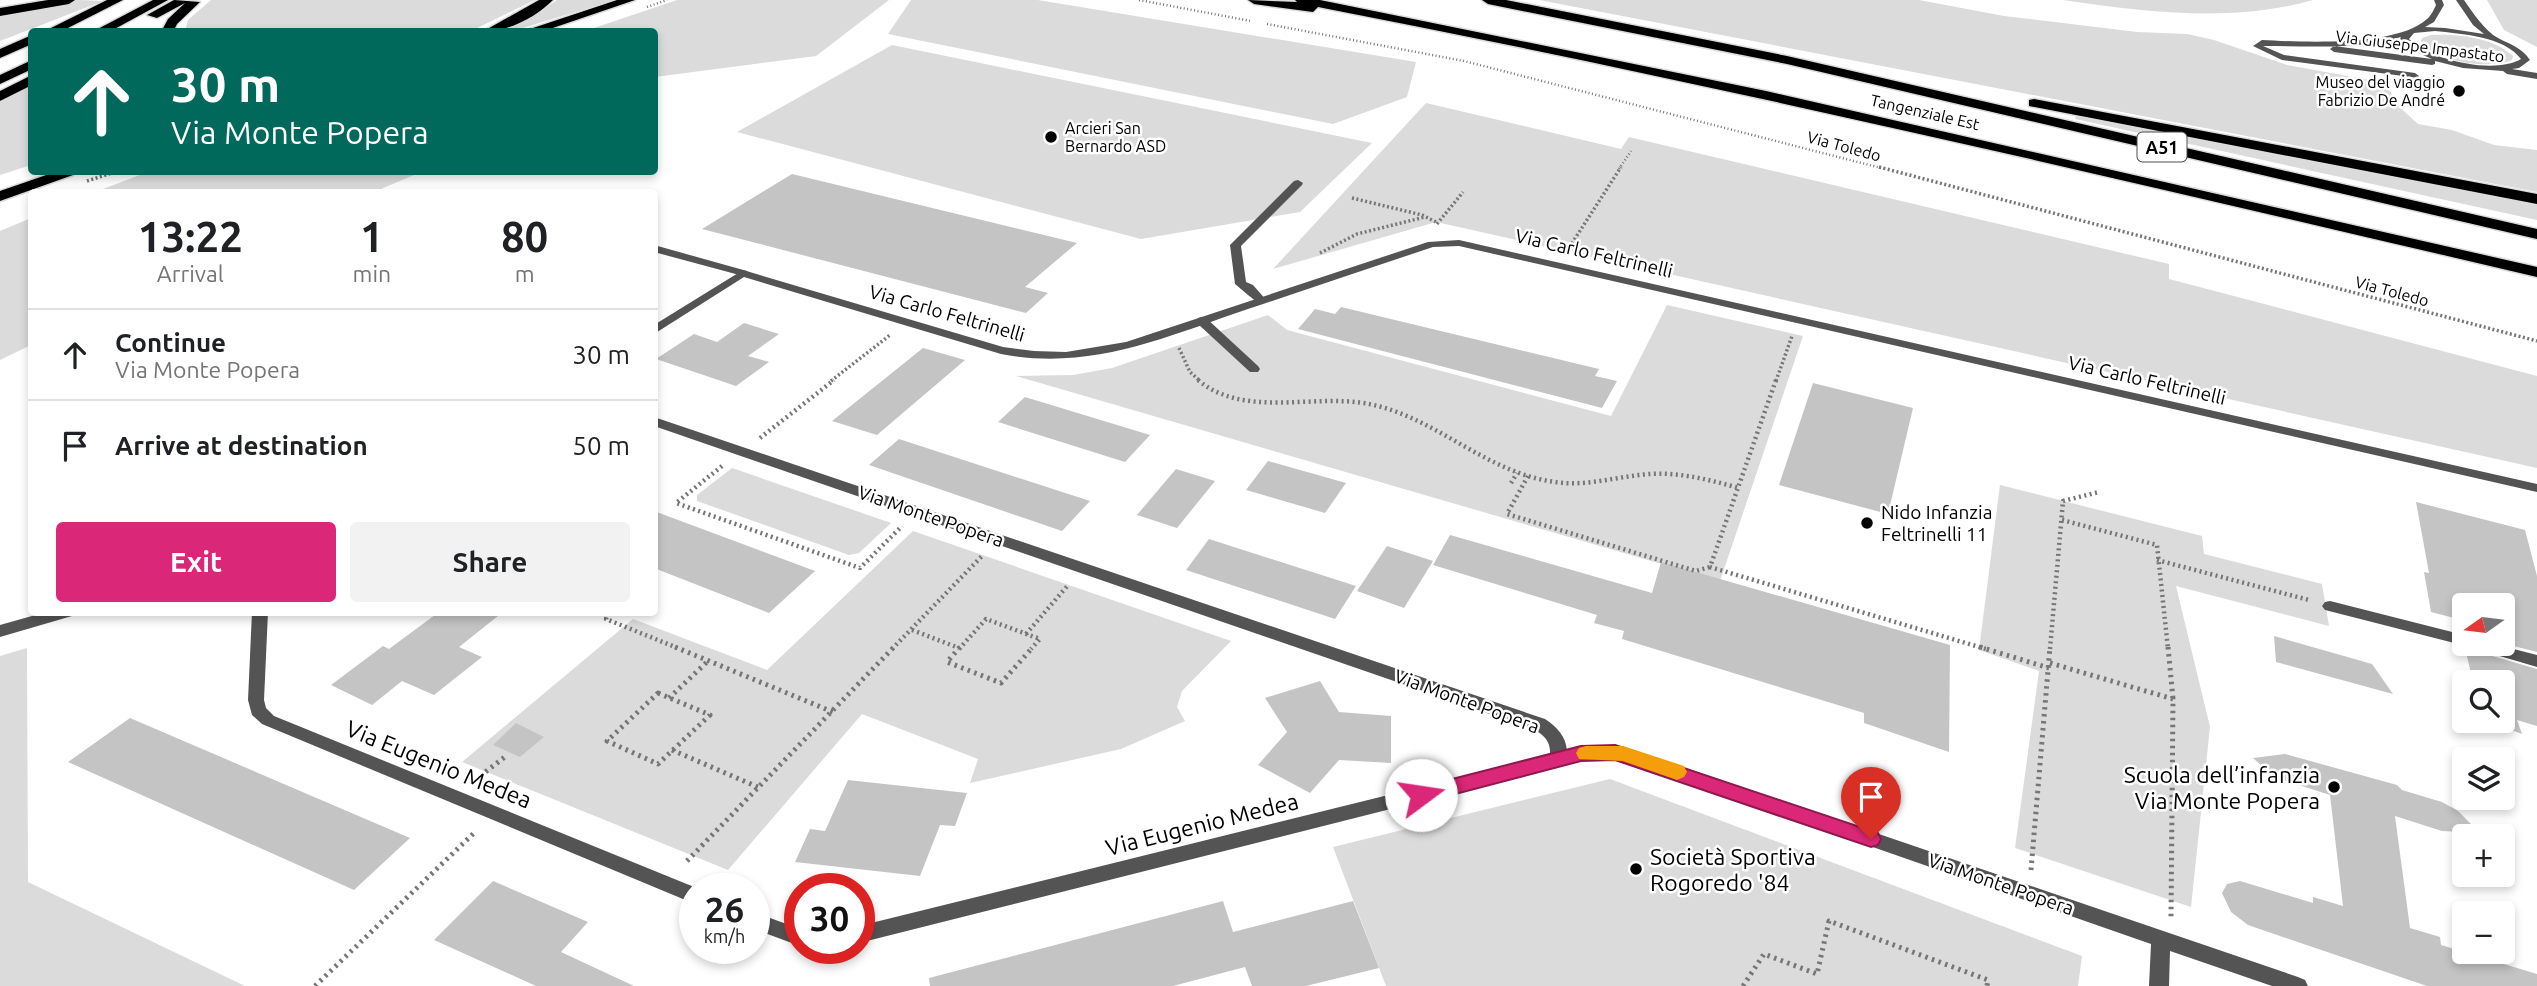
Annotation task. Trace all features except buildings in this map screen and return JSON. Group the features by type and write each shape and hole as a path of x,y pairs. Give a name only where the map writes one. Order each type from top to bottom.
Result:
{"highway":[{"path":"0,12 69,0"},
{"path":"60,28 117,0"},
{"path":"61,28 137,0"},
{"path":"106,28 162,0"},
{"path":"128,28 183,0"},
{"path":"170,28 180,13 197,0"},
{"path":"497,28 521,17 547,0"},
{"path":"540,28 629,0"},
{"path":"1254,0 1433,25"},
{"name":"Tangenziale Est","path":"1301,0 1433,25 1882,120 2537,272"},
{"name":"Tangenziale Est","path":"1488,0 1787,60 2537,234"},
{"path":"0,48 28,39"},
{"path":"0,54 28,40"},
{"path":"0,65 28,52"},
{"path":"1787,60 2038,104 2537,199"},
{"path":"0,79 28,66"},
{"path":"0,91 28,79"},
{"path":"0,97 28,80"},
{"path":"0,184 28,175"},
{"path":"0,196 60,175"}],"street":[{"name":"Via Giuseppe Impastato","path":"2300,45 2362,41 2410,32 2435,18 2440,5 2438,0"},
{"name":"Via Giuseppe Impastato","path":"2460,0 2485,32 2511,47 2537,57"},
{"path":"2427,29 2458,32 2511,47 2524,55 2526,60 2524,64 2503,68 2445,61 2415,49 2404,39 2410,32 2427,29"},
{"name":"Via Giuseppe Impastato","path":"2415,76 2282,57 2257,46 2262,43 2300,45 2537,76"},
{"path":"1261,301 1249,287 1241,284 1234,245 1298,183"},
{"name":"Via Carlo Feltrinelli","path":"658,249 1026,355 1080,356 1106,352 1432,244 1468,244 2537,488"},
{"path":"658,328 743,273"},
{"path":"1202,321 1254,369"},
{"name":"Via Monte Popera","path":"658,422 1539,724 1557,739 1557,760 1599,752 1633,757 2298,986"},
{"path":"2330,606 2452,639"},
{"path":"0,631 53,616"},
{"name":"Via Eugenio Medea","path":"260,616 256,699 258,711 268,720 679,889"},
{"path":"2515,655 2537,661"},
{"name":"Via Eugenio Medea","path":"875,931 1557,760"},
{"path":"2159,986 2161,939"}],"path":[{"path":"1139,0 1251,21"},
{"name":"Via Toledo","path":"1264,23 1464,61 2537,341"},
{"path":"1564,254 1631,150"},
{"path":"1438,223 1462,192"},
{"path":"1352,198 1425,217 1445,228"},
{"path":"1320,253 1357,234 1425,217"},
{"path":"1710,567 1794,332"},
{"path":"760,439 890,335"},
{"path":"1178,341 1189,371 1209,387 1225,394 1256,402 1336,400 1384,406 1408,414 1473,452 1528,476 1552,482 1587,485 1662,473 1697,477 1739,488"},
{"path":"728,461 676,503 860,568 905,523"},
{"path":"1511,483 1517,473"},
{"path":"1528,476 1507,514 1696,571 1710,567 2174,699"},
{"path":"2031,870 2063,501 2099,492"},
{"path":"2062,520 2157,545 2174,699 2171,917"},
{"path":"687,861 760,789 987,551"},
{"path":"2158,560 2330,606"},
{"path":"1026,634 1072,580"},
{"path":"607,616 606,618 833,712"},
{"path":"986,619 1026,634 1040,639 1001,683 947,662 986,619"},
{"path":"912,630 960,648"},
{"path":"669,698 709,661"},
{"path":"658,693 710,715 672,750 658,764 607,741 658,693"},
{"path":"672,750 760,789"},
{"path":"480,776 506,756"},
{"path":"315,986 474,833"},
{"path":"1743,986 1764,954 1817,974 1829,922 1988,980 1987,986"}],"shaded area":[{"path":"78,0 103,1 0,41 0,15"},
{"path":"211,0 535,0 477,28 186,28 188,20"},
{"path":"557,0 615,0 523,28 508,28"},
{"path":"677,0 889,0 816,56 658,77 658,28 594,28"},
{"path":"911,0 1038,0 1416,62 1407,97 1333,124 888,34"},
{"path":"1539,0 1919,0 2004,16 2137,32 2187,34 2214,40 2287,65 2375,81 2391,92 2393,101 2418,124 2452,130 2494,145 2537,150 2537,192"},
{"path":"2063,0 2313,0 2252,11 2188,13"},
{"path":"2487,0 2537,0 2537,47 2504,30"},
{"path":"2431,35 2463,36 2485,41 2505,50 2513,56 2512,60 2477,64 2451,59 2429,49 2421,42 2422,38"},
{"name":"Arcieri San Bernardo ASD","path":"892,45 1372,143 1300,212 1141,239 737,132"},
{"path":"28,87 28,166 0,175 0,102"},
{"path":"1426,103 1621,149 1629,137 2169,264 2169,279 2537,376 2537,468 1436,222 1273,269"},
{"path":"2076,116 2537,205 2537,220 2075,119"},
{"path":"140,175 414,175 381,189 103,189"},
{"path":"28,219 28,346 0,360 0,231"},
{"path":"1667,305 1803,336 1720,581 1016,376 1073,375 1112,368 1268,315 1287,330 1611,416"},
{"path":"732,468 891,523 859,553 849,555 697,501 697,495"},
{"path":"2000,485 2202,536 2204,554 2322,584 2329,626 2176,586 2210,727 2191,907 2015,848 2039,671 1979,650"},
{"path":"913,531 1231,641 1182,691 1177,707 1185,721 1121,749 970,783 978,759 862,714 728,870 462,762 633,619 767,670"},
{"path":"27,648 28,882 245,986 0,986 0,656"},
{"name":"Società Sportiva Rogoredo '84","path":"1610,779 2082,956 2078,986 1386,986 1333,847"}],"slow traffic":[{"path":"1586,753 1623,754 1677,772"}],"place":[{"name":"Museo del viaggio Fabrizio De André","path":"2459,91"},
{"name":"Arcieri San Bernardo ASD","path":"1051,137"},
{"name":"Nido Infanzia Feltrinelli 11","path":"1867,523"},
{"name":"Scuola dell’infanzia Via Monte Popera","path":"2334,787"},
{"name":"Società Sportiva Rogoredo '84","path":"1636,869"}],"route":[{"path":"1421,795 1581,754 1615,753 1871,839"}]}
